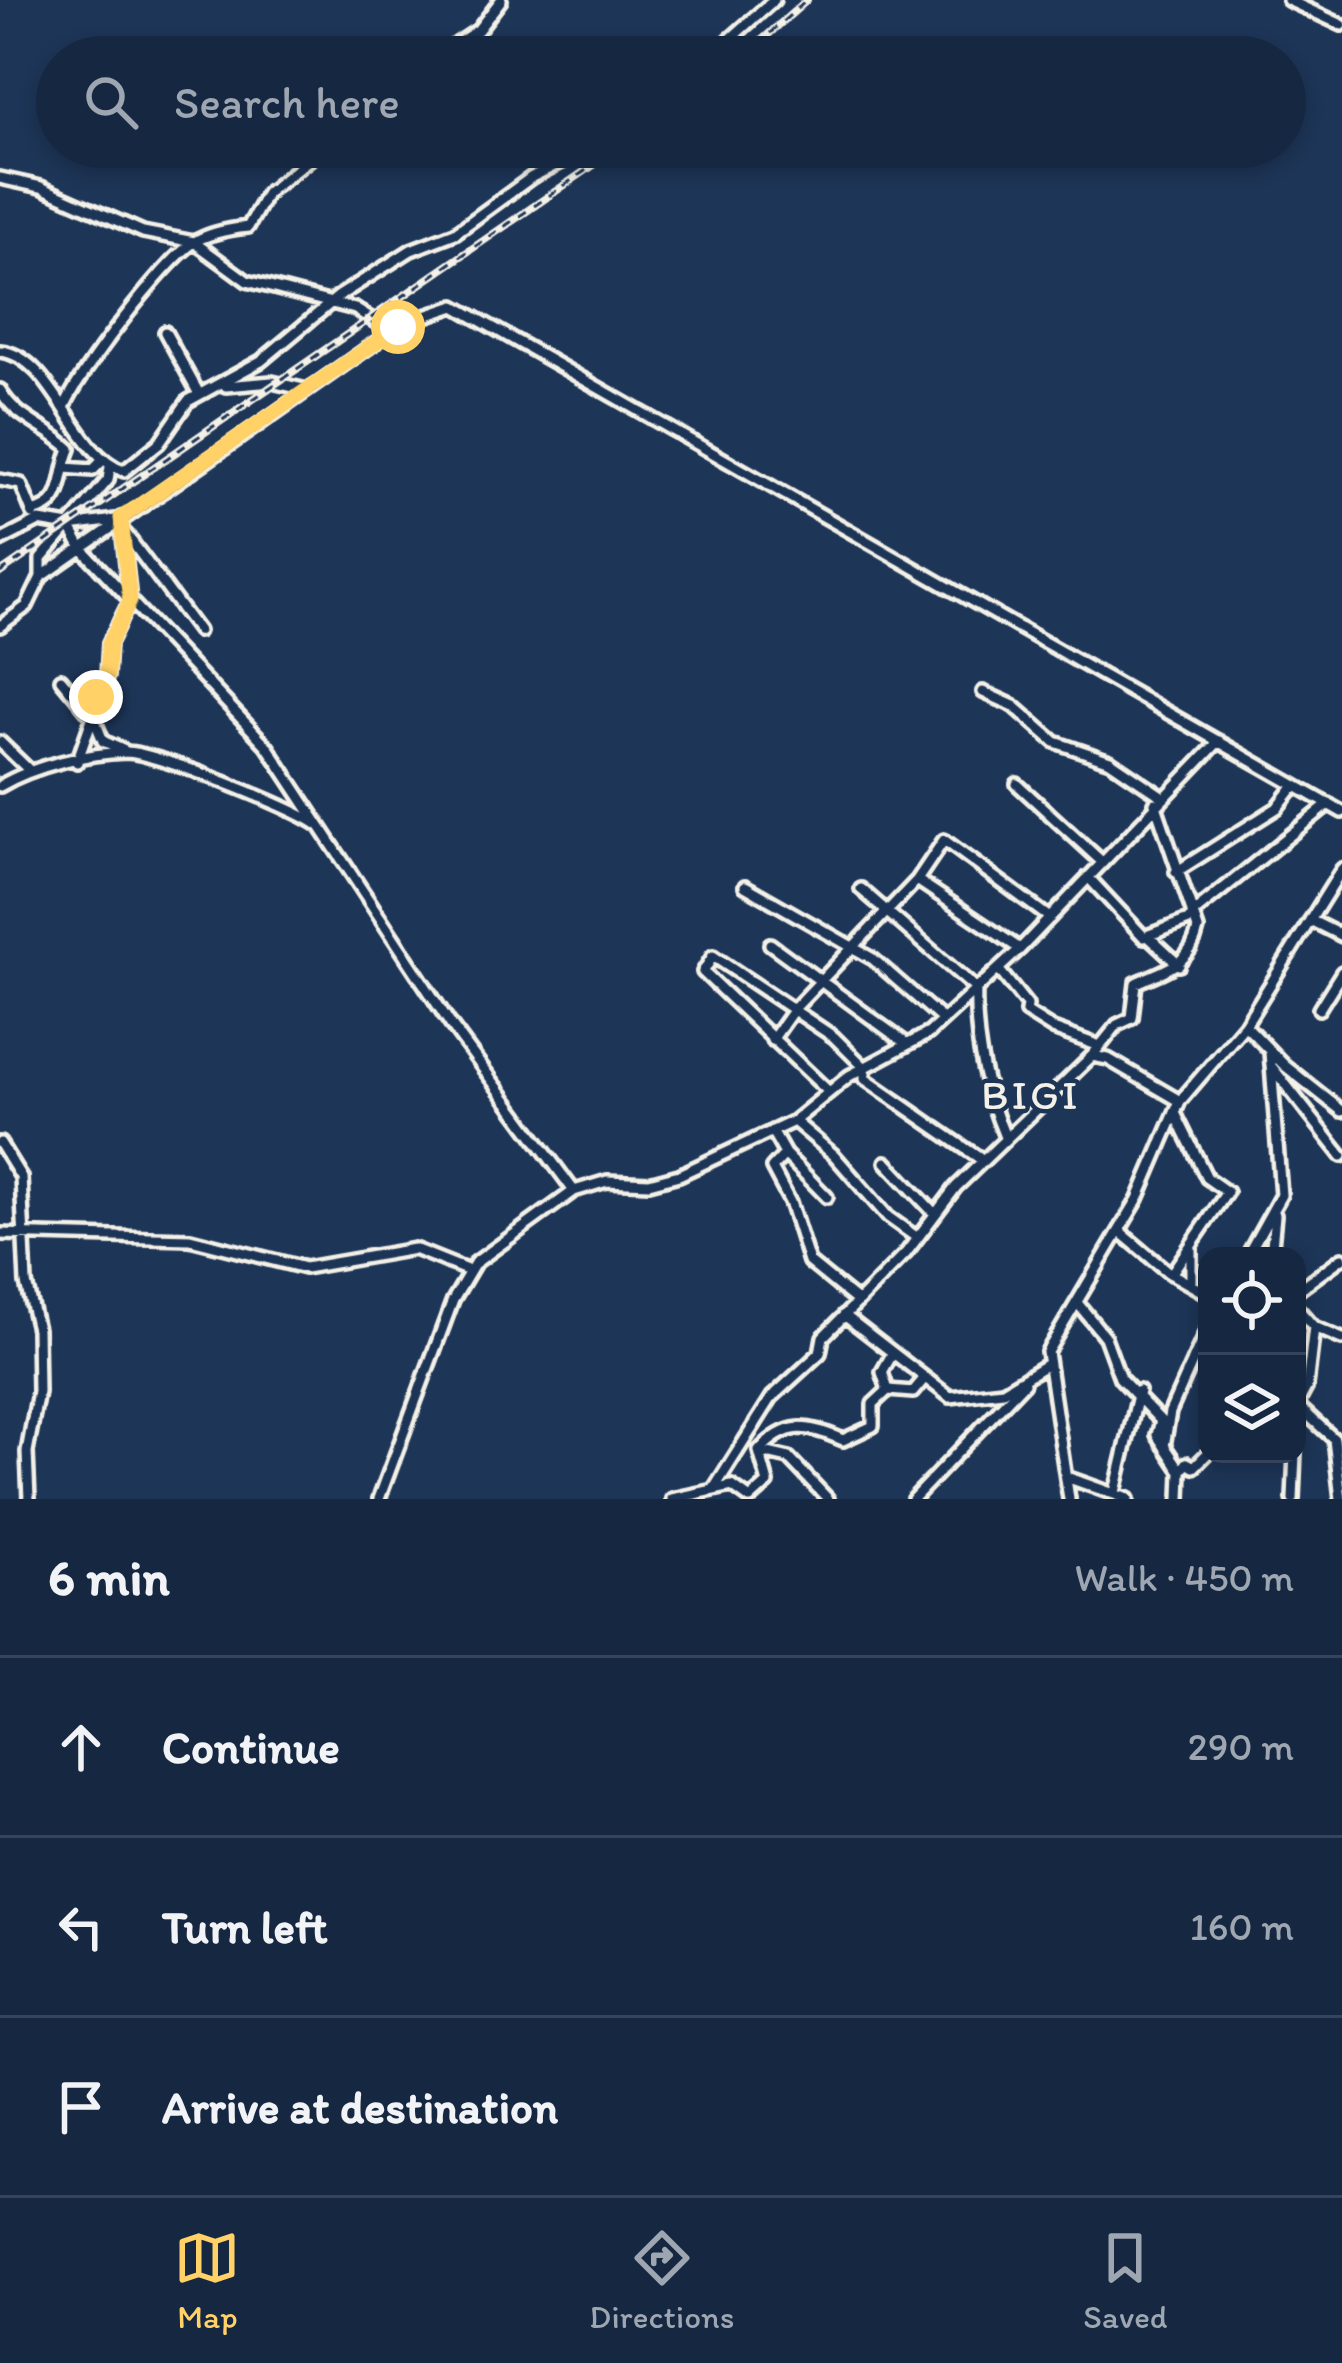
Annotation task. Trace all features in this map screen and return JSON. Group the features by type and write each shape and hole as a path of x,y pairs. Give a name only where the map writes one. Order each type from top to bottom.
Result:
{"street":[{"path":"469,36 501,0"},
{"path":"734,36 774,0"},
{"path":"1288,0 1342,25"},
{"path":"64,408 73,385 126,317 194,242 248,227 267,193 299,168"},
{"path":"65,469 93,470 106,464 124,471 159,443 180,408 199,394 261,361 329,303 411,250 455,233 549,168"},
{"path":"0,178 41,187 143,232 194,242 248,281 363,313 378,326 398,327"},
{"path":"41,577 416,315 455,306 1342,812"},
{"path":"165,332 199,394"},
{"path":"0,351 19,355 64,408 106,464 108,480 41,559 41,577 27,606 0,626"},
{"path":"220,386 272,382 307,390"},
{"path":"0,390 16,413 51,429 70,449 53,505 0,541"},
{"path":"0,480 21,484 35,517"},
{"path":"35,517 69,526 121,518"},
{"path":"77,762 107,676 109,644 130,601 121,518"},
{"path":"69,526 82,549 267,746 452,1025 574,1191"},
{"path":"126,534 198,631"},
{"path":"61,679 94,719 103,741 277,804 322,829"},
{"path":"716,1487 772,1397 820,1352 823,1337 982,1160 1092,1057 1097,1045 1132,1018 1136,983 1179,965 1197,937 1159,800 1110,761 1054,742 1013,706 983,692"},
{"path":"380,1499 453,1300 469,1270 535,1215 574,1191 607,1181 662,1182 794,1121 830,1092 943,1020 1020,950 1220,741"},
{"path":"0,742 30,771"},
{"path":"0,786 30,771 127,752"},
{"path":"1016,784 1101,861"},
{"path":"1176,872 1277,808 1294,784"},
{"path":"1150,938 1193,916 1329,804"},
{"path":"772,1040 794,1009 887,914 949,839 1050,918"},
{"path":"1069,1499 1046,1366 1056,1335 1079,1305 1119,1232 1180,1101 1245,1025 1342,868"},
{"path":"1088,877 1123,920 1179,965"},
{"path":"917,880 1020,950"},
{"path":"745,886 853,948 943,1020"},
{"path":"861,889 976,989"},
{"path":"1310,920 1342,936"},
{"path":"770,944 907,1044"},
{"path":"830,1092 703,972 713,956 852,1051 866,1068 865,1079 982,1160"},
{"path":"999,970 1027,1005 1026,1012 1053,1029 1097,1045"},
{"path":"1319,1009 1342,972"},
{"path":"976,989 974,1026 988,1096 1005,1137"},
{"path":"1245,1025 1342,1156"},
{"path":"1092,1057 1108,1059 1180,1101"},
{"path":"1269,1057 1342,1111"},
{"path":"1253,1247 1281,1196 1269,1057"},
{"path":"1171,1274 1227,1192 1207,1178 1175,1113"},
{"path":"794,1121 834,1155 888,1217 916,1237"},
{"path":"772,1131 785,1154 827,1197"},
{"path":"0,1143 21,1177 26,1283 39,1369 27,1452 29,1499"},
{"path":"785,1154 772,1168 790,1202 805,1254 818,1273 832,1277 857,1301"},
{"path":"886,1162 935,1214"},
{"path":"1271,1247 1276,1209"},
{"path":"0,1234 26,1231 190,1239 305,1268 414,1249 469,1270"},
{"path":"1119,1232 1171,1274 1198,1288"},
{"path":"1191,1248 1191,1283"},
{"path":"1306,1285 1342,1258"},
{"path":"1079,1305 1105,1336 1120,1378 1139,1391 1161,1420 1157,1435 1181,1471 1180,1499"},
{"path":"844,1316 950,1397 1004,1391 1046,1366"},
{"path":"1306,1318 1314,1327 1342,1339"},
{"path":"1307,1386 1314,1327"},
{"path":"1164,1446 1170,1412 1198,1349"},
{"path":"888,1390 882,1372 891,1356"},
{"path":"913,1499 1031,1375"},
{"path":"759,1451 788,1426 843,1440 873,1426 872,1404 888,1390 913,1392 923,1380"},
{"path":"1114,1492 1139,1391"},
{"path":"1306,1412 1334,1438 1341,1499"},
{"path":"745,1441 759,1451 789,1458 828,1499"},
{"path":"673,1499 732,1486 750,1499 768,1483 759,1451"},
{"path":"1181,1471 1198,1460"},
{"path":"1292,1499 1294,1463"},
{"path":"1069,1478 1128,1499"}],"railway":[{"path":"767,36 807,0"},
{"path":"0,573 589,168"}],"district":[{"name":"BIGI","path":"1031,1094"}],"route":[{"path":"96,697 107,676 112,635 130,601 121,518 398,327"}]}
